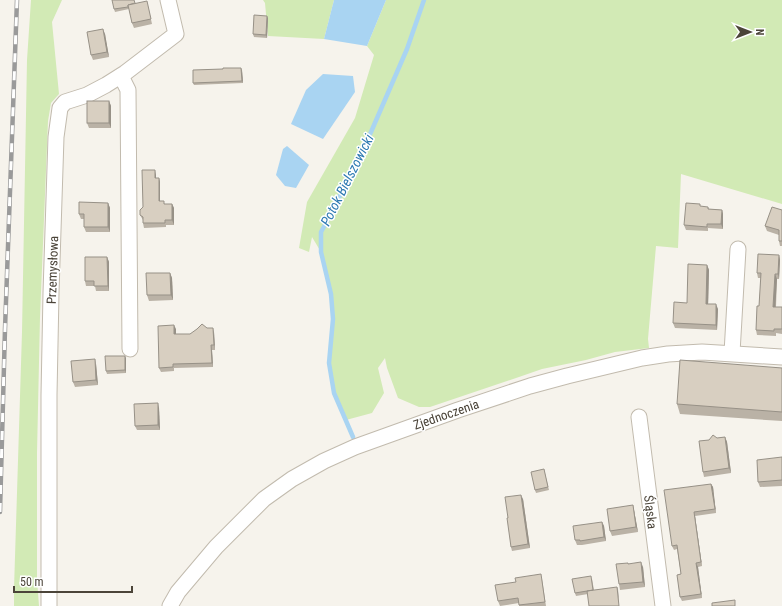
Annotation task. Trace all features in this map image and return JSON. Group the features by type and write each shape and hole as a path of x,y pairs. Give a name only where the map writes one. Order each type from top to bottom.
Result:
{"street":[{"name":"Przemysłowa","path":"49,606 49,395 51,293 56,137 60,108 65,102 87,95 121,76 176,34 168,0"},
{"path":"121,76 128,90 130,350"},
{"path":"732,353 738,249"},
{"name":"Zjednoczenia","path":"170,606 178,592 216,547 264,500 292,478 355,447 530,386 620,363 668,354 702,352 782,357"},
{"name":"Śląska","path":"639,417 663,606"}],"green space":[{"path":"31,0 62,0 52,22 59,94 51,103 48,121 40,317 37,453 37,579 39,606 14,606 22,332 27,60"},
{"path":"263,0 334,0 324,39 268,36 265,3"},
{"path":"386,0 782,0 782,204 681,174 678,248 656,246 648,339 649,348 615,352 586,360 542,369 430,407 419,407 398,398 385,358 378,368 384,393 372,413 346,420 334,393 329,363 333,319 331,294 321,252 312,237 309,252 299,248 307,202 355,118 374,55 367,46"}],"water":[{"path":"334,0 386,0 367,46 324,39"},
{"path":"323,74 353,76 355,92 323,139 291,124 306,90"},
{"path":"287,146 309,165 296,188 285,186 276,175 283,149"}],"building":[{"path":"112,0 134,0 135,3 128,5 128,7 114,9"},
{"path":"147,1 151,19 132,23 128,5"},
{"path":"254,15 267,16 266,35 253,34"},
{"path":"103,29 107,52 91,55 87,32"},
{"path":"241,68 242,81 193,83 193,70"},
{"path":"87,101 109,101 109,123 87,123"},
{"path":"142,170 155,170 155,178 159,178 159,201 164,201 164,204 172,204 172,220 165,220 165,223 143,223 143,217 140,215 140,210 143,207"},
{"path":"79,202 108,203 108,227 84,227 84,214 79,214"},
{"path":"686,203 700,204 700,206 708,207 708,209 722,210 721,224 707,224 707,227 684,225"},
{"path":"772,207 782,210 782,241 779,241 779,230 765,226"},
{"path":"758,254 779,255 778,274 775,274 773,307 782,307 782,329 774,329 774,331 756,330 761,273 757,273"},
{"path":"85,257 107,257 108,286 94,286 94,281 85,281"},
{"path":"688,264 707,265 706,304 716,304 716,325 673,323 674,302 687,303"},
{"path":"146,273 170,273 171,295 147,295"},
{"path":"202,324 207,328 213,328 214,345 211,345 212,363 173,364 173,367 159,368 158,326 174,325 174,334 190,334"},
{"path":"105,356 125,356 125,370 106,371"},
{"path":"95,359 96,380 73,382 71,361"},
{"path":"680,360 782,368 782,412 677,404"},
{"path":"158,403 158,425 135,426 134,404"},
{"path":"713,435 717,438 725,437 729,468 703,472 699,441 709,440"},
{"path":"782,457 782,480 758,482 757,460"},
{"path":"544,469 548,487 535,490 531,472"},
{"path":"711,484 715,509 694,512 701,562 696,563 701,594 680,597 677,575 681,574 677,545 672,546 664,490"},
{"path":"521,495 528,544 511,547 505,497"},
{"path":"633,505 636,527 610,531 607,509"},
{"path":"602,522 604,537 580,541 575,540 573,526"},
{"path":"641,562 643,582 619,584 616,564"},
{"path":"541,574 545,602 519,605 518,598 498,601 495,585 516,582 515,578"},
{"path":"591,576 593,590 575,593 572,579"},
{"path":"617,587 619,606 589,606 587,591"},
{"path":"735,600 735,606 712,606 712,603"}],"waterway":[{"name":"Potok Bielszowicki","path":"353,437 334,393 329,363 333,319 331,294 321,252 321,232 371,132 407,49 424,0"}],"railway":[{"path":"0,512 17,0"}]}
